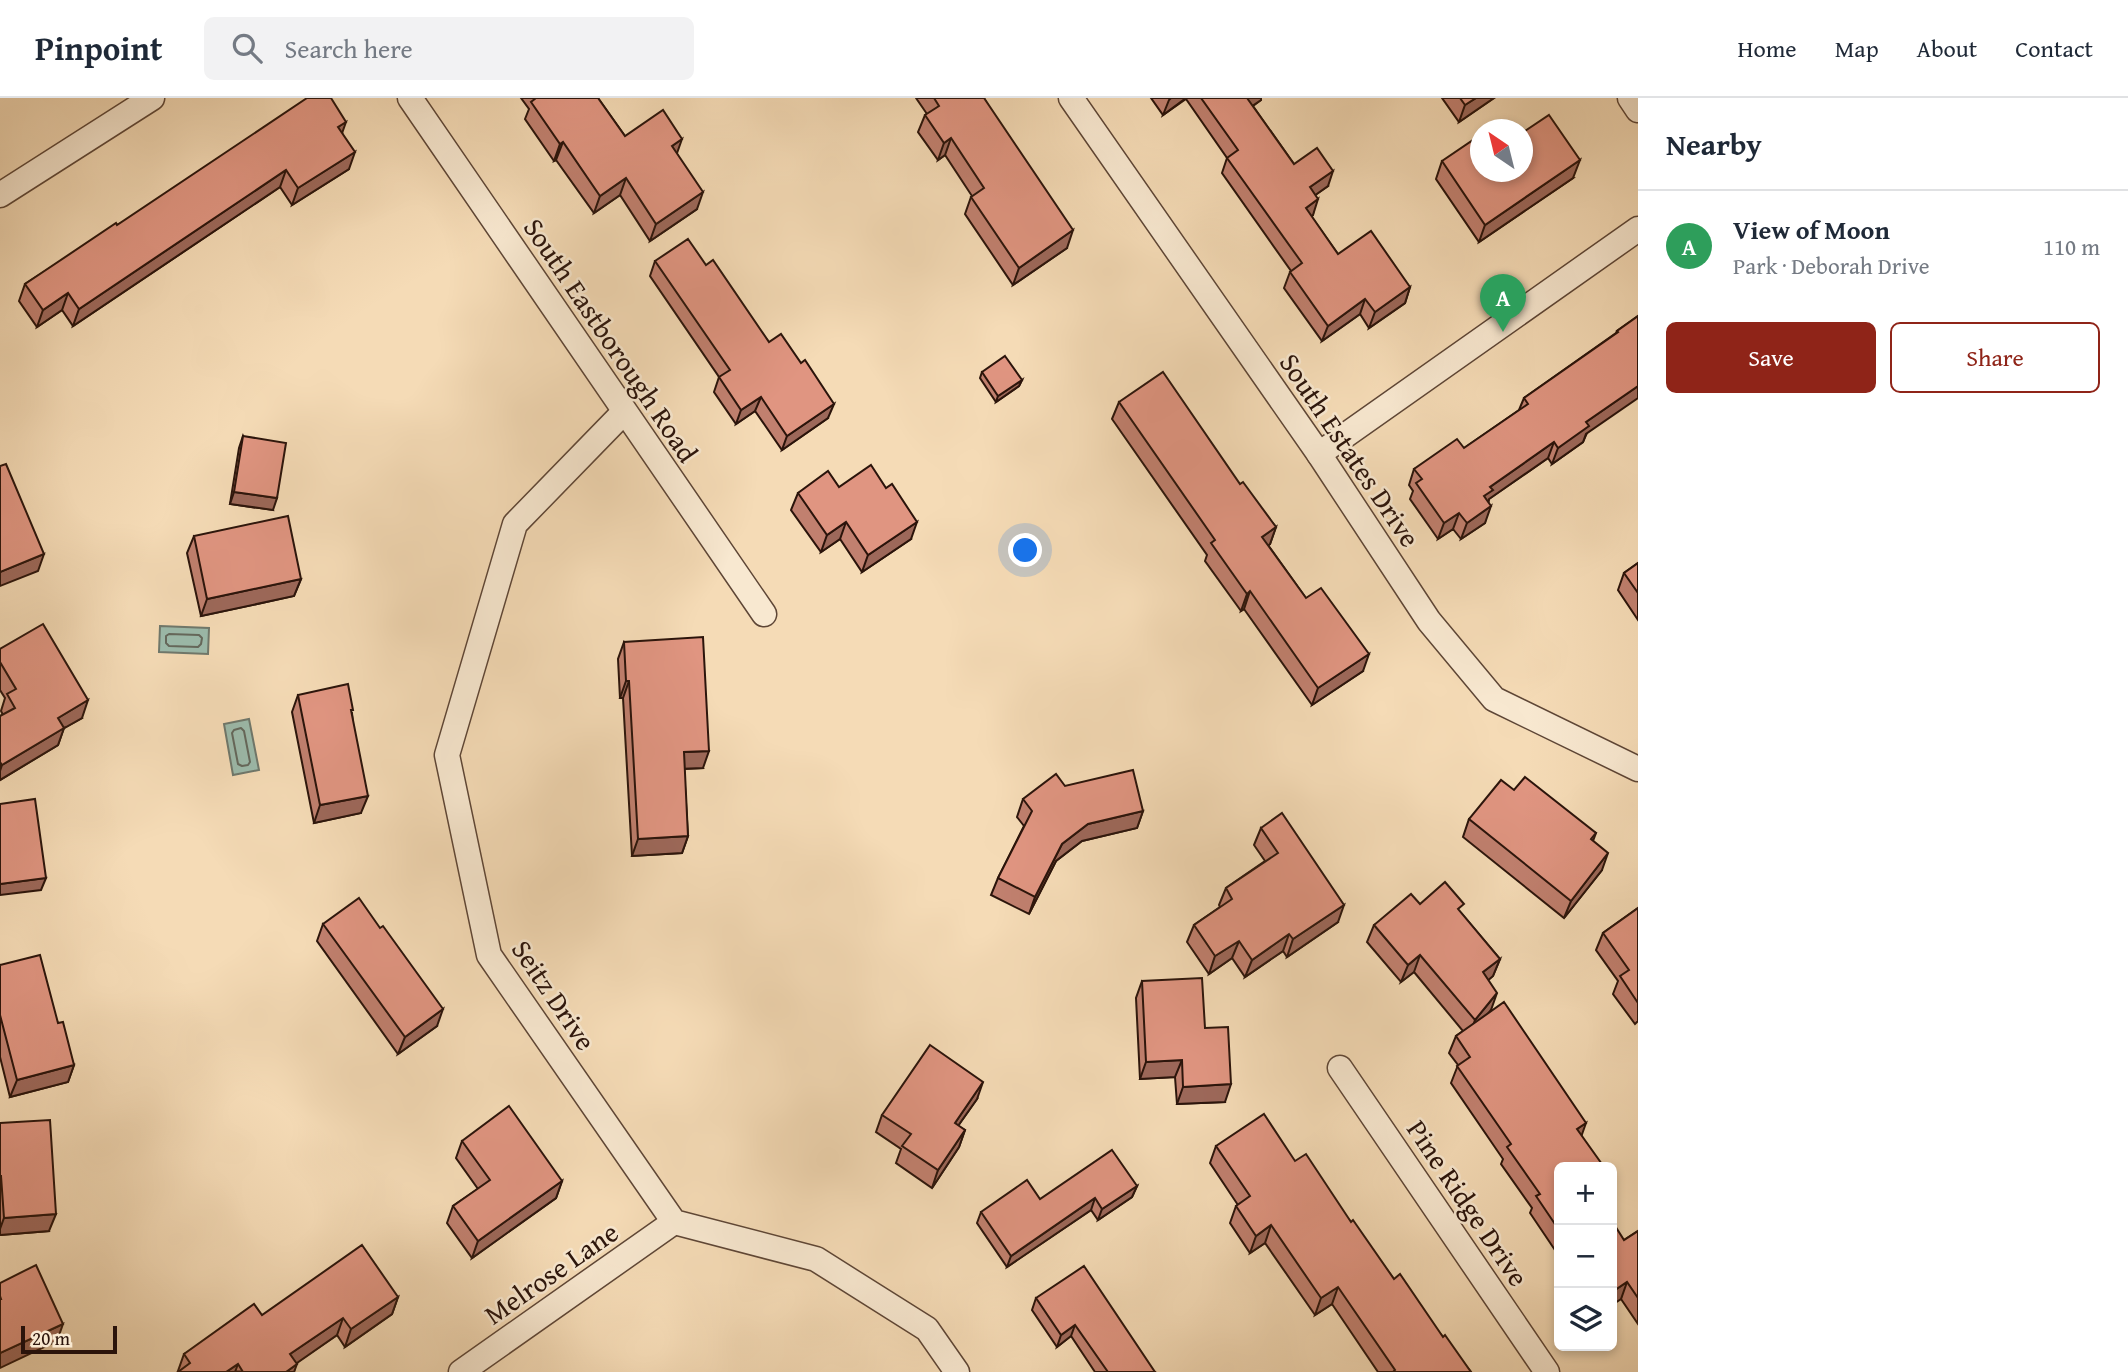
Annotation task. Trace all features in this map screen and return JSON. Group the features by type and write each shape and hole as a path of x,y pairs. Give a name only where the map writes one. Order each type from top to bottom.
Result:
{"street":[{"path":"0,195 152,98"},
{"name":"South Eastborough Road","path":"410,98 764,614"},
{"name":"South Estates Drive","path":"1071,98 1319,454 1429,621 1494,699 1638,769"},
{"path":"1630,98 1638,110"},
{"path":"1319,454 1638,229"},
{"name":"Seitz Drive","path":"624,412 515,524 447,755 489,955 674,1222"},
{"name":"Pine Ridge Drive","path":"1340,1068 1547,1372"},
{"path":"674,1222 816,1259 927,1329 957,1372"},
{"name":"Melrose Lane","path":"461,1372 674,1222"}],"water":[{"path":"160,626 209,628 208,654 159,652"},
{"path":"249,719 259,770 233,775 224,724"}],"building":[{"path":"307,98 331,98 346,122 338,127 355,152 298,188 286,170 79,309 68,293 43,310 25,284"},
{"path":"536,98 598,98 625,136 663,110 682,139 672,146 703,192 656,224 626,178 600,196 563,142 560,144 531,102"},
{"path":"934,98 984,98 1073,230 1019,268 971,197 984,188 951,138 944,143 925,115 939,106"},
{"path":"1201,98 1247,98 1294,164 1317,148 1333,171 1310,187 1318,199 1306,208 1338,254 1371,231 1410,287 1375,312 1365,299 1328,326 1290,272 1302,263 1227,158 1238,150"},
{"path":"1460,98 1476,98 1465,105"},
{"path":"1549,115 1580,160 1485,225 1442,161 1470,142 1470,182 1533,182 1533,126"},
{"path":"688,239 706,265 713,260 769,342 781,334 801,363 805,360 834,404 787,436 761,397 741,410 719,377 730,370 655,261"},
{"path":"1638,316 1638,386 1586,422 1589,426 1558,448 1554,442 1490,487 1493,490 1484,496 1491,506 1467,523 1459,513 1444,523 1416,483 1422,479 1414,469 1457,439 1464,448 1528,404 1524,398"},
{"path":"1005,356 1022,380 998,396 982,372"},
{"path":"1163,372 1240,484 1243,482 1276,527 1262,537 1306,598 1321,588 1369,654 1318,688 1250,591 1247,594 1211,543 1215,540 1119,402"},
{"path":"243,436 286,443 277,498 234,492"},
{"path":"6,464 44,554 0,572 0,466"},
{"path":"871,465 886,488 892,484 917,522 868,555 846,522 827,535 798,493 828,471 839,487"},
{"path":"288,516 301,579 207,599 194,536"},
{"path":"1638,563 1638,593 1624,573"},
{"path":"43,624 88,700 58,718 64,728 2,765 0,716 15,708 7,694 16,689 0,662 0,649"},
{"path":"703,637 709,751 684,752 688,836 638,839 629,681 626,681 624,642"},
{"path":"348,684 368,796 320,805 298,695"},
{"path":"1133,770 1143,811 1088,824 1062,844 1035,897 998,878 1032,811 1023,799 1056,774 1065,786"},
{"path":"1525,777 1596,833 1591,839 1608,853 1571,901 1469,819 1501,780 1514,790"},
{"path":"35,799 46,878 0,884 0,804"},
{"path":"1282,813 1344,905 1293,939 1289,934 1252,960 1239,941 1215,956 1194,925 1232,899 1226,888 1278,853 1261,828"},
{"path":"1445,882 1464,904 1458,909 1500,959 1483,972 1497,993 1475,1020 1420,955 1408,965 1374,925 1411,894 1420,904"},
{"path":"359,898 380,928 383,926 443,1009 405,1037 323,924"},
{"path":"1638,908 1638,1003 1620,976 1629,970 1603,933"},
{"path":"40,955 58,1023 63,1022 74,1065 17,1080 0,1015 0,965"},
{"path":"1202,978 1205,1028 1228,1027 1231,1084 1183,1087 1182,1060 1146,1062 1142,981"},
{"path":"1504,1002 1586,1123 1577,1129 1600,1162 1554,1162 1554,1223 1536,1196 1540,1194 1507,1147 1511,1144 1457,1066 1470,1057 1456,1036"},
{"path":"930,1045 983,1082 955,1123 965,1130 938,1170 902,1146 911,1134 882,1115"},
{"path":"509,1106 562,1181 478,1241 453,1206 490,1180 462,1141"},
{"path":"1264,1114 1295,1161 1306,1154 1351,1222 1353,1220 1394,1279 1400,1274 1443,1337 1445,1335 1471,1372 1393,1372 1395,1370 1338,1287 1321,1298 1271,1225 1256,1236 1236,1206 1250,1196 1216,1146"},
{"path":"50,1120 56,1214 4,1218 0,1176 0,1123"},
{"path":"1112,1150 1137,1186 1102,1209 1095,1198 1011,1256 981,1212 1027,1180 1040,1199"},
{"path":"1617,1229 1624,1240 1638,1231 1638,1298 1627,1282 1617,1289"},
{"path":"362,1245 398,1297 351,1329 343,1318 290,1354 297,1364 286,1372 243,1372 238,1364 226,1372 178,1372 190,1363 184,1354 254,1304 262,1315"},
{"path":"36,1265 63,1324 0,1353 0,1283"},
{"path":"1084,1266 1155,1372 1108,1372 1075,1325 1061,1335 1036,1298"}],"place":[{"name":"View of Moon","path":"1503,332"}]}
